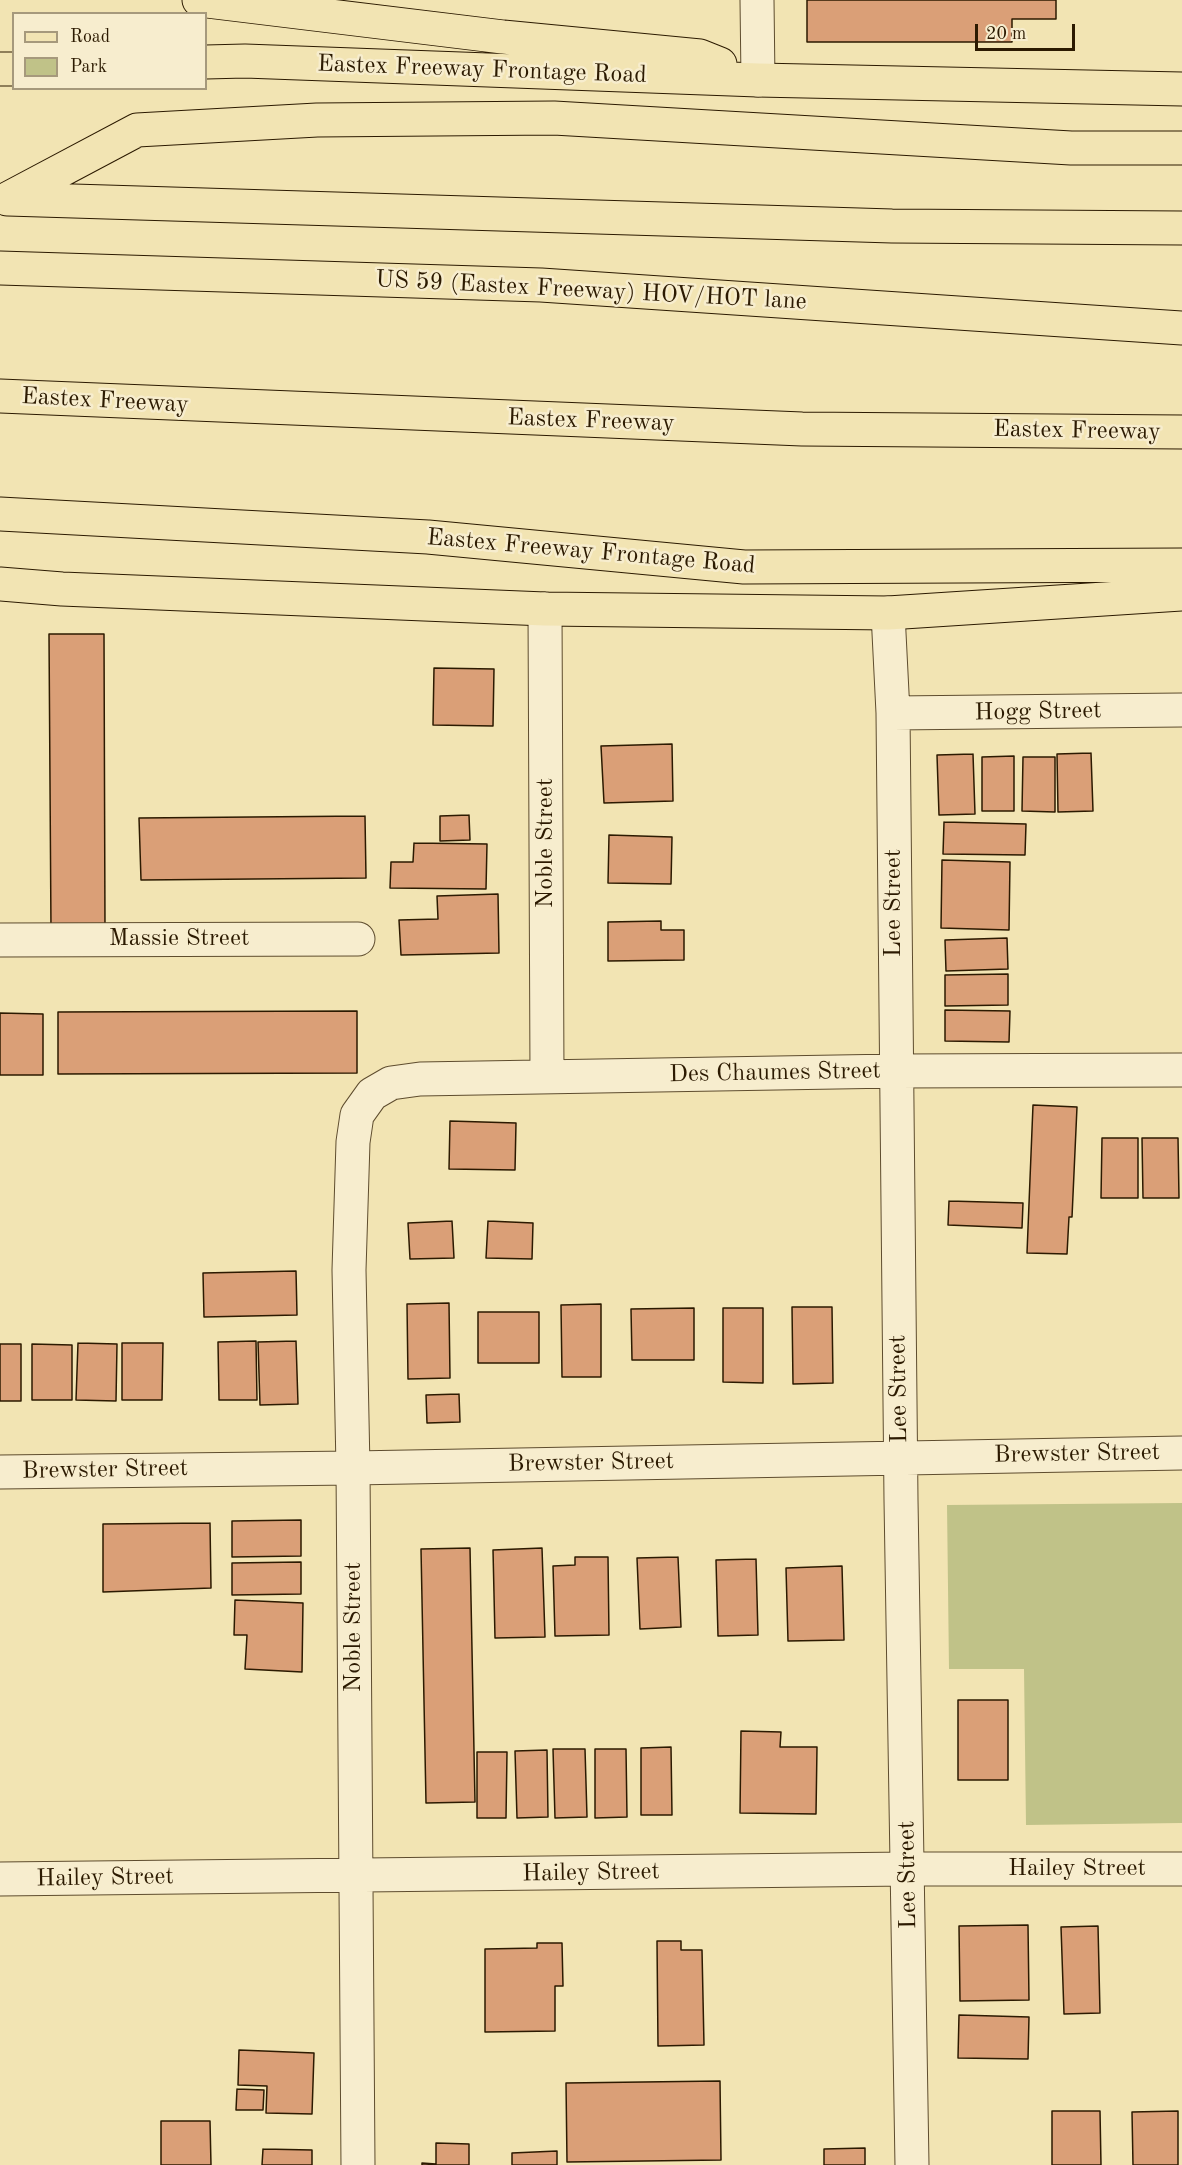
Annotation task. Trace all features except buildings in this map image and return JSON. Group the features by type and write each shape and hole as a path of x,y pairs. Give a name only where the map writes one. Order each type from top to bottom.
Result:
{"main road":[{"path":"199,0 503,37 700,56 758,80"},
{"name":"Eastex Freeway Frontage Road","path":"207,62 245,61 758,80 1182,89"},
{"path":"3,198 137,130 317,120 554,118 1071,148 1182,147"},
{"path":"3,198 892,226 1182,228"},
{"name":"US 59 (Eastex Freeway) HOV/HOT lane","path":"0,268 541,285 1182,328"},
{"name":"Eastex Freeway","path":"0,396 802,429 1182,432"},
{"name":"Eastex Freeway Frontage Road","path":"0,514 428,537 744,567 1182,565"},
{"path":"0,584 62,589 545,609 888,613 1182,594"}],"street":[{"path":"758,0 758,80"},
{"name":"Noble Street","path":"545,609 547,1077"},
{"name":"Lee Street","path":"888,613 893,713 900,1457 912,2165"},
{"name":"Hogg Street","path":"893,713 1182,710"},
{"name":"Massie Street","path":"0,940 358,939"},
{"name":"Des Chaumes Street","path":"372,1094 391,1083 420,1079 896,1071 1182,1070"},
{"name":"Noble Street","path":"358,2165 353,1468 349,1270 353,1142 357,1115 372,1094"},
{"name":"Brewster Street","path":"0,1472 1182,1453"},
{"name":"Hailey Street","path":"0,1878 908,1869 1182,1869"}],"green space":[{"path":"1182,1503 1182,1823 1026,1825 1024,1669 949,1669 947,1505"}]}
